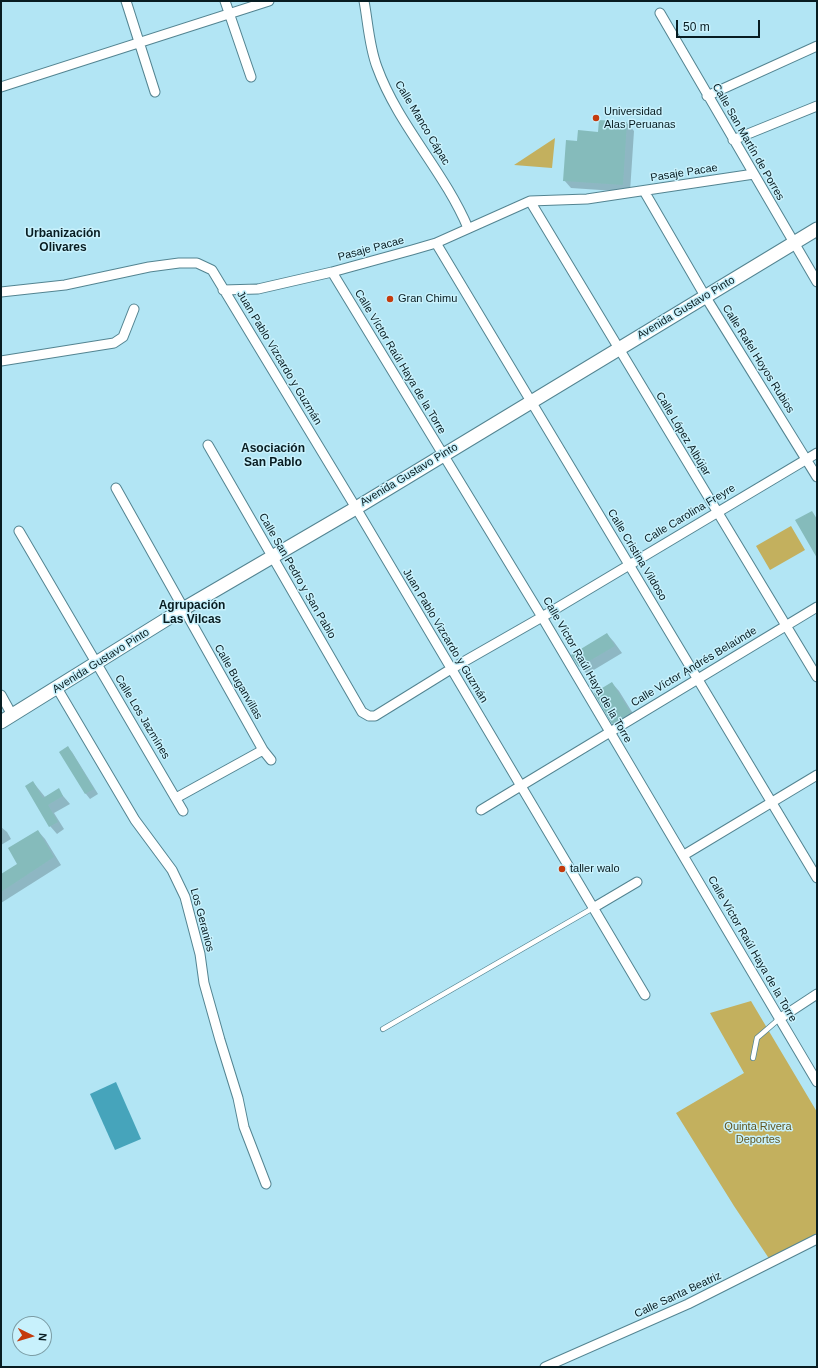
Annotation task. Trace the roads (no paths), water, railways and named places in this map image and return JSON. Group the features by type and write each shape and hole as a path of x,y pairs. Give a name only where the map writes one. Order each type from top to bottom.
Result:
{"main road":[{"name":"Avenida Gustavo Pinto","path":"6,719 183,609 356,508 817,229"}],"street":[{"path":"126,1 155,92"},
{"path":"225,1 251,77"},
{"path":"1,87 269,1"},
{"name":"Calle Manco Cápac","path":"364,1 376,66 396,108 442,181 468,228"},
{"name":"Calle San Martín de Porres","path":"660,13 707,96 817,282"},
{"path":"707,96 817,46"},
{"path":"733,140 817,106"},
{"name":"Pasaje Pacae","path":"223,290 258,289 332,272 436,243 530,201 587,199 754,174"},
{"name":"Calle Rafel Hoyos Rubios","path":"644,191 705,296 817,477"},
{"name":"Calle López Albújar","path":"530,201 716,512 817,677"},
{"name":"Calle Cristina Vildoso","path":"436,243 817,878"},
{"path":"1,292 65,285 149,267 179,263 197,263 212,270 223,290"},
{"name":"Calle Víctor Raúl Haya de la Torre","path":"332,272 542,617 817,1082"},
{"name":"Juan Pablo Vizcardo y Guzmán","path":"223,290 356,508 645,995"},
{"path":"1,361 114,343 123,337 134,309"},
{"name":"Calle San Pedro y San Pablo","path":"208,445 271,557 362,712 369,716"},
{"name":"Calle Carolina Freyre","path":"369,716 375,716 451,669 542,617 817,453"},
{"name":"Calle Buganvillas","path":"116,488 263,750 272,760"},
{"name":"Calle Los Jazmínes","path":"19,531 183,811"},
{"name":"Calle Víctor Andrés Belaúnde","path":"481,810 817,607"},
{"name":"Los Geranios","path":"58,688 135,820 172,870 185,897 200,954 204,983 238,1098 244,1127 266,1184"},
{"path":"1,695 6,719"},
{"path":"176,798 263,750"},
{"path":"684,855 817,775"},
{"path":"593,908 637,882"},
{"path":"778,1018 817,994"},
{"name":"Calle Santa Beatriz","path":"545,1367 688,1304 817,1239"}],"lane":[{"path":"383,1029 593,908"},
{"path":"753,1058 757,1038 778,1018"}],"water":[{"path":"116,1082 141,1139 115,1150 90,1094"}],"place":[{"name":"Universidad Alas Peruanas","path":"596,118"},
{"name":"Gran Chimu","path":"390,299"},
{"name":"taller walo","path":"562,869"}],"district":[{"name":"Urbanización Olivares","path":"63,241"},
{"name":"Asociación San Pablo","path":"273,456"},
{"name":"Agrupación Las Vilcas","path":"192,613"}],"park label":[{"name":"Quinta Rivera Deportes","path":"758,1133"}]}
